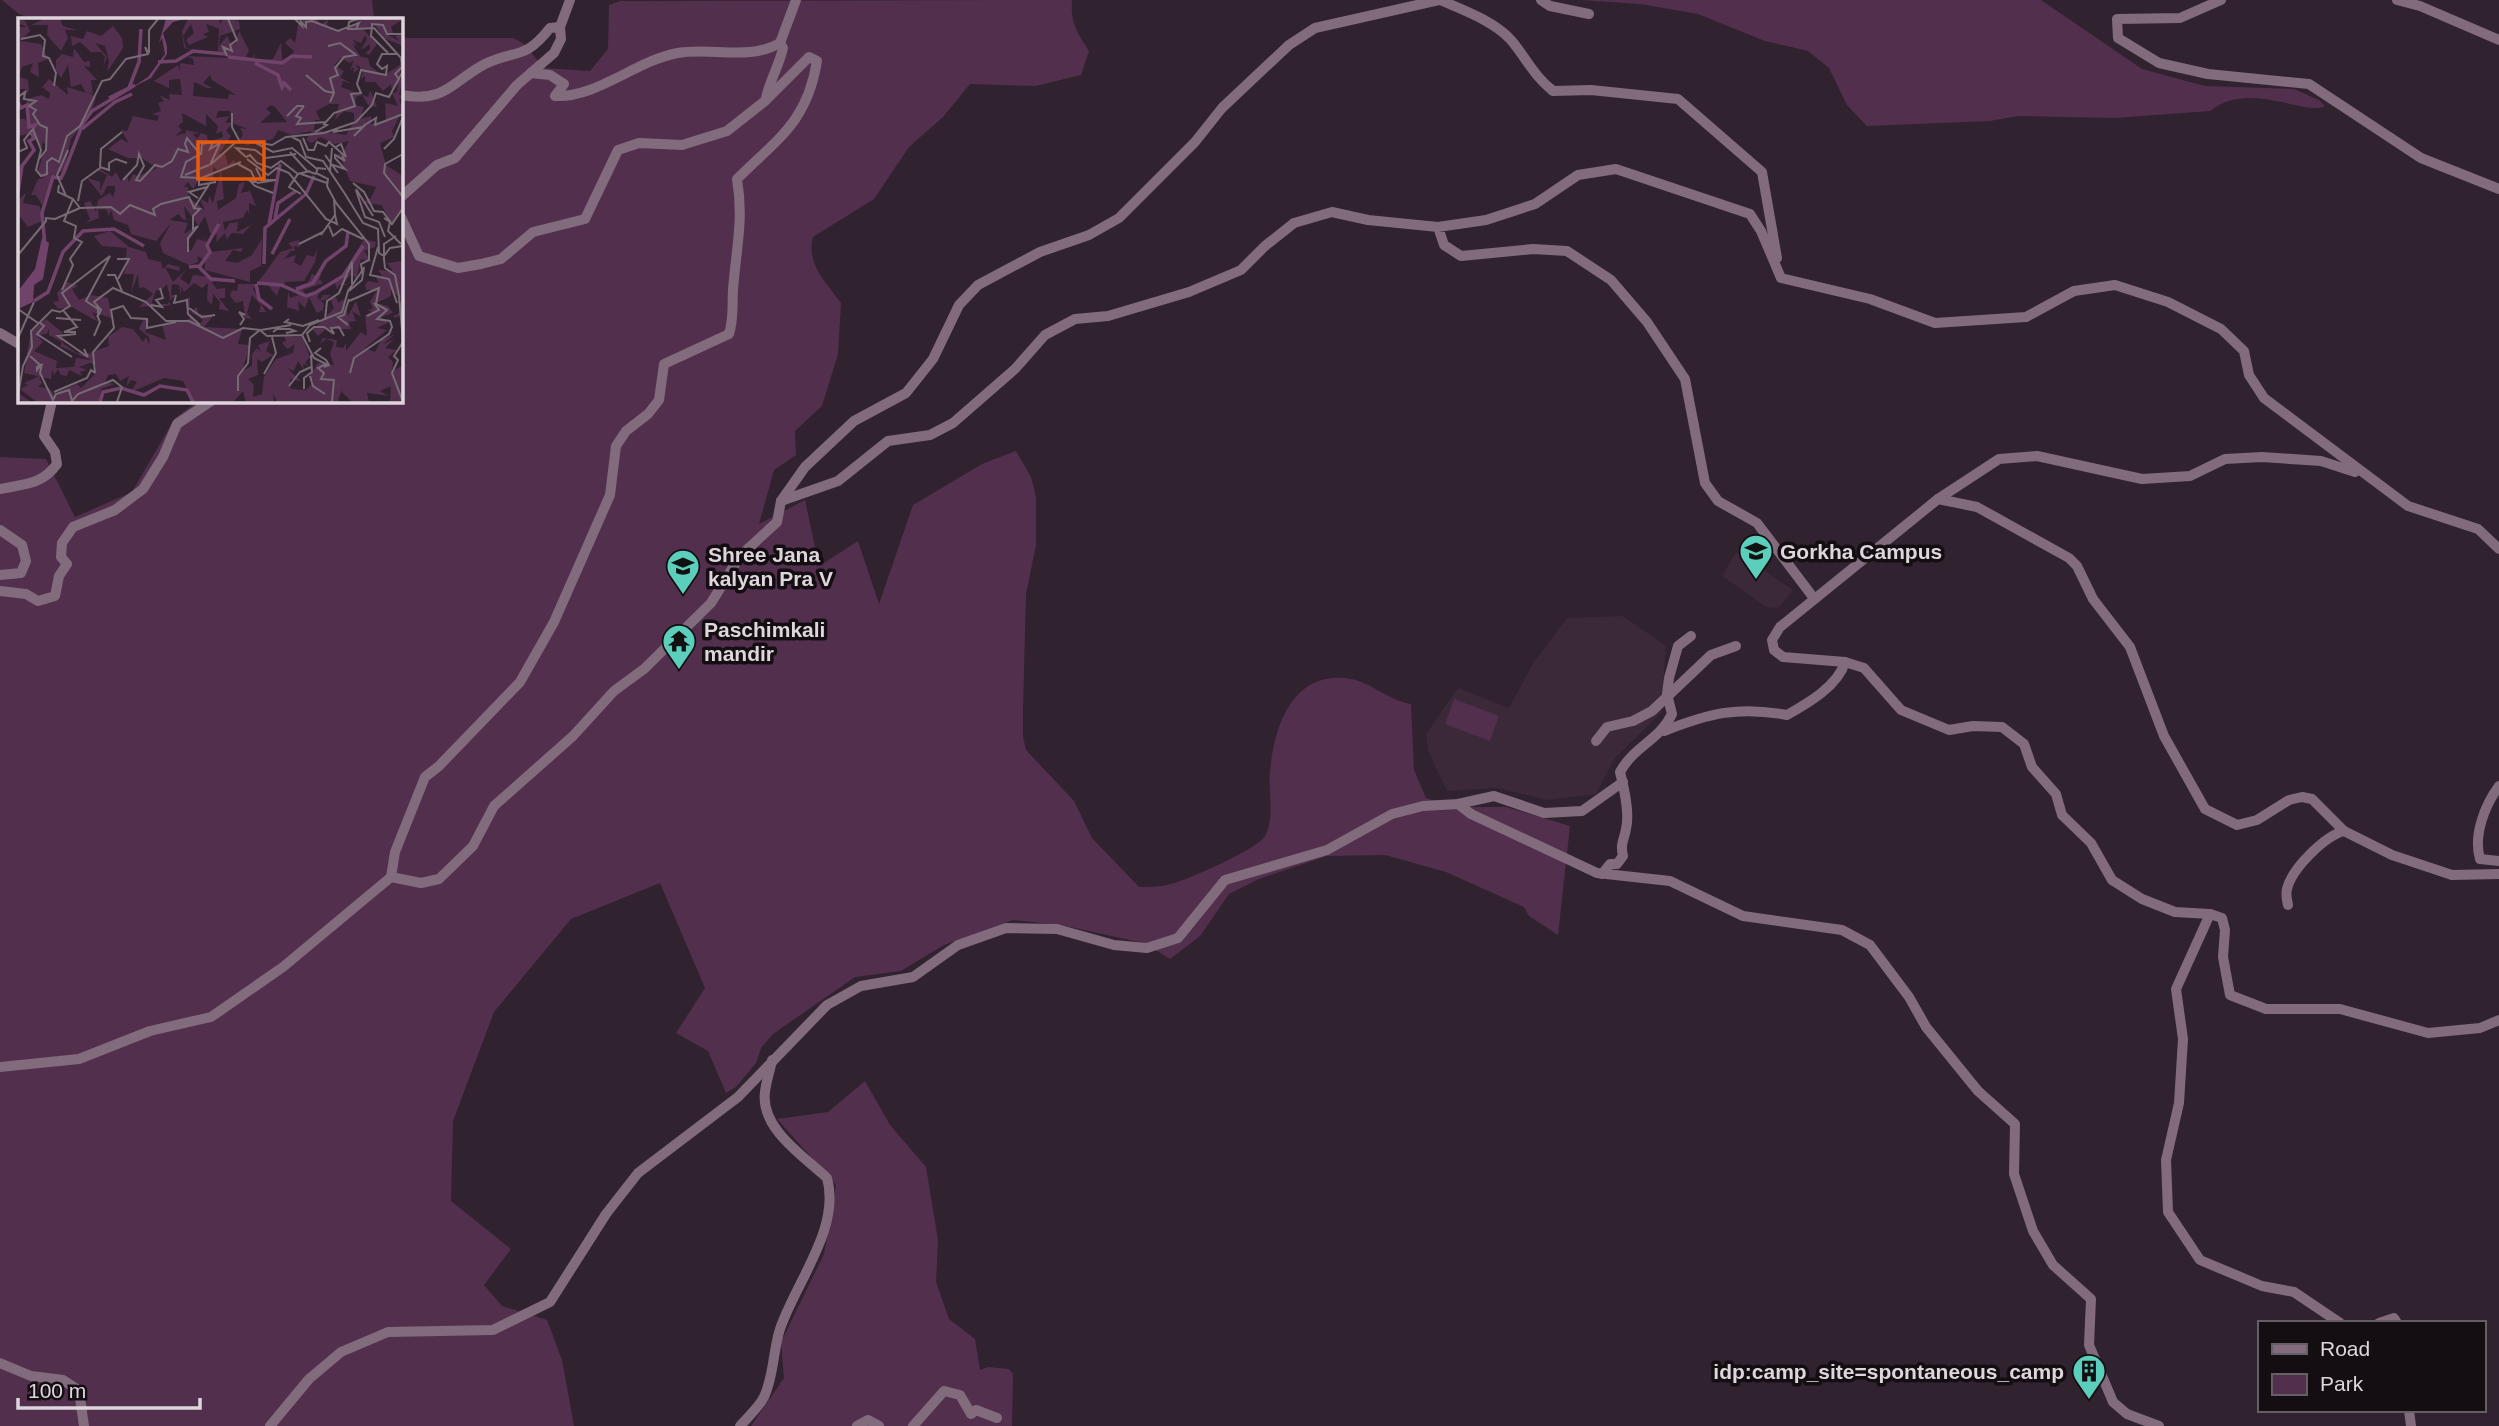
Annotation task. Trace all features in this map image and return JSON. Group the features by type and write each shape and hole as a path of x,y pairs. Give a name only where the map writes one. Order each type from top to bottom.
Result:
{"street":[{"path":"402,196 437,165 455,158 485,119 554,52 561,39 560,27 570,0"},
{"path":"531,73 550,75 564,84 555,96 566,97 618,79 677,53 739,54 771,48 780,43 796,0"},
{"path":"391,877 421,883 439,879 473,846 494,806 711,603 740,556 777,522 781,500 805,467 854,421 906,393 933,359 959,305 978,285 1040,252 1089,234 1119,218 1195,142 1222,108 1289,46 1315,28 1439,0 1477,16 1510,39 1535,77 1553,91 1591,90 1678,99 1762,172 1781,278"},
{"path":"1541,0 1550,6 1588,14"},
{"path":"2221,0 2180,19 2117,19 2118,38 2159,64 2208,74 2309,84 2421,158 2499,189"},
{"path":"2397,0 2420,6 2499,40"},
{"path":"402,95 421,98 456,86 485,64 514,56 536,45 550,28 560,27"},
{"path":"765,101 770,80 779,67 783,48 780,43"},
{"path":"0,1067 79,1059 150,1031 211,1017 283,967 391,877 395,852 425,777 439,766 520,682 554,622 610,495 616,446 626,431 648,414 659,400 664,364 729,334 734,318 733,293 742,211 737,179 787,134 803,107 817,61 809,57 765,101 727,131 682,145 639,142 618,150 585,219 533,232 501,259 458,268 435,264 419,256 402,219"},
{"path":"781,500 838,481 888,441 930,435 953,423 1015,369 1045,335 1075,319 1108,316 1189,292 1241,270 1294,223 1332,212 1368,220 1438,227 1486,220 1535,204 1578,175 1616,169 1750,214 1761,231 1781,278"},
{"path":"1438,227 1444,245 1461,256 1533,249 1567,251 1611,280 1647,322 1685,379 1704,483 1718,501 1757,523 1813,597"},
{"path":"402,242 415,249"},
{"path":"1781,278 1870,299 1935,323 2026,317 2074,291 2115,285 2168,302 2221,329 2244,351 2249,375 2264,398 2377,483 2408,506 2478,529 2499,549"},
{"path":"0,333 6,340 18,344"},
{"path":"0,489 37,483 49,476 57,464 55,452 44,436 52,402"},
{"path":"0,591 26,594 38,601 55,596 59,576 67,564 61,557 62,543 74,527 115,510 144,489 163,457 177,424 210,402"},
{"path":"2377,483 2348,469 2321,461 2298,459 2225,459 2190,477 2142,479 2037,456 1999,459 1938,499 1813,597 1780,627 1772,640 1774,650 1783,657 1845,662 1864,668 1900,710 1949,730 1973,726 2002,727 2024,744 2032,767 2056,794 2062,815 2091,844 2112,880 2142,899 2175,912 2210,914 2222,918 2225,930 2222,957 2230,995 2266,1009 2340,1009 2428,1032 2480,1028 2499,1020"},
{"path":"1938,499 1977,507 2069,558 2077,566 2093,599 2130,647 2164,736 2205,809 2237,825 2257,820 2290,800 2302,797 2312,799 2344,831 2392,855 2452,875 2499,874"},
{"path":"0,530 22,545 26,561 21,573 0,575"},
{"path":"1664,731 1672,714 1669,678 1678,646 1691,636"},
{"path":"1596,741 1607,727 1633,722 1669,697 1711,655 1736,646"},
{"path":"1602,874 1610,863 1617,864 1623,856 1620,841 1626,830 1620,772 1640,746 1664,731 1712,713 1752,708 1787,715 1809,702 1832,682 1842,672 1845,662"},
{"path":"270,1426 309,1379 341,1352 388,1332 494,1330 550,1302 606,1214 638,1173 738,1097 827,1005 861,986 913,977 958,945 985,933 1032,926 1057,929 1114,945 1147,948 1178,938 1225,880 1327,850 1392,814 1423,806 1458,804 1494,796 1544,813 1582,811 1623,782"},
{"path":"2499,786 2487,802 2476,848 2480,859 2499,861"},
{"path":"1458,804 1471,814 1602,874 1670,881 1743,916 1842,930 1870,945 1909,997 1926,1027 1978,1091 2015,1124 2014,1174 2033,1231 2053,1265 2091,1299 2089,1345 2113,1402 2127,1414 2160,1426"},
{"path":"2288,905 2287,888 2306,859 2331,834 2344,831"},
{"path":"2210,914 2176,989 2183,1039 2179,1103 2165,1160 2168,1212 2200,1260 2262,1286 2294,1292 2337,1321"},
{"path":"740,1426 764,1397 779,1330 796,1287 819,1247 830,1204 827,1178 793,1150 766,1110 765,1093 772,1060"},
{"path":"0,1363 31,1376 62,1380 75,1388 80,1398 84,1426"},
{"path":"913,1426 944,1391 960,1395 971,1414 976,1410 997,1418"},
{"path":"858,1426 868,1420 879,1426"}],"shaded area":[{"name":"Gorkha Campus","path":"1736,552 1793,590 1778,608 1766,607 1722,576"},
{"path":"1623,616 1666,646 1661,713 1615,758 1596,794 1547,800 1496,788 1447,791 1428,751 1426,734 1458,688 1509,708 1533,663 1567,618"}],"green space":[{"path":"2,0 372,0 374,18 29,18 19,14"},
{"path":"1072,0 1075,27 1089,51 1081,75 1036,86 970,84 943,117 909,147 874,199 813,237 812,256 815,264 841,303 838,354 822,406 795,431 796,455 774,470 759,524 805,500 819,566 858,541 879,604 913,505 982,464 1016,451 1031,477 1036,497 1036,545 1026,594 1023,736 1026,750 1074,801 1092,838 1139,887 1163,886 1179,881 1260,842 1270,821 1274,743 1291,702 1312,684 1326,679 1352,679 1411,704 1414,770 1426,798 1454,807 1506,807 1570,826 1558,935 1529,916 1524,907 1446,872 1385,855 1327,856 1259,879 1229,894 1200,936 1170,959 1144,943 1061,925 1013,920 944,945 901,971 855,977 773,1034 761,1048 756,1063 736,1087 726,1093 708,1051 676,1033 705,988 660,883 571,919 494,1012 453,1121 451,1201 511,1249 484,1285 502,1306 547,1320 562,1360 574,1426 0,1426 0,457 46,459 75,517 132,492 175,418 197,402 402,402 402,38 513,38 524,44 544,68 590,71 608,49 609,5 620,1"},
{"path":"1581,0 2041,0 2142,69 2205,86 2294,89 2319,100 2325,106 2304,107 2258,98 2242,98 2225,102 2210,111 2115,118 2018,116 1990,121 1867,126 1847,105 1829,68 1808,51 1765,41 1698,14 1640,4"},
{"path":"1454,699 1499,716 1490,741 1445,724"},
{"path":"865,1081 890,1125 926,1167 938,1240 936,1282 949,1319 975,1339 980,1370 988,1367 1009,1369 1013,1374 1012,1426 751,1426 784,1378 781,1342 824,1254 836,1185 777,1119 828,1112"}],"place":[{"name":"Gorkha Campus","path":"1756,581"},
{"name":"Shree Jana kalyan Pra V","path":"683,596"},
{"name":"Paschimkali mandir","path":"679,671"},
{"name":"idp:camp_site=spontaneous_camp","path":"2089,1401"}]}
